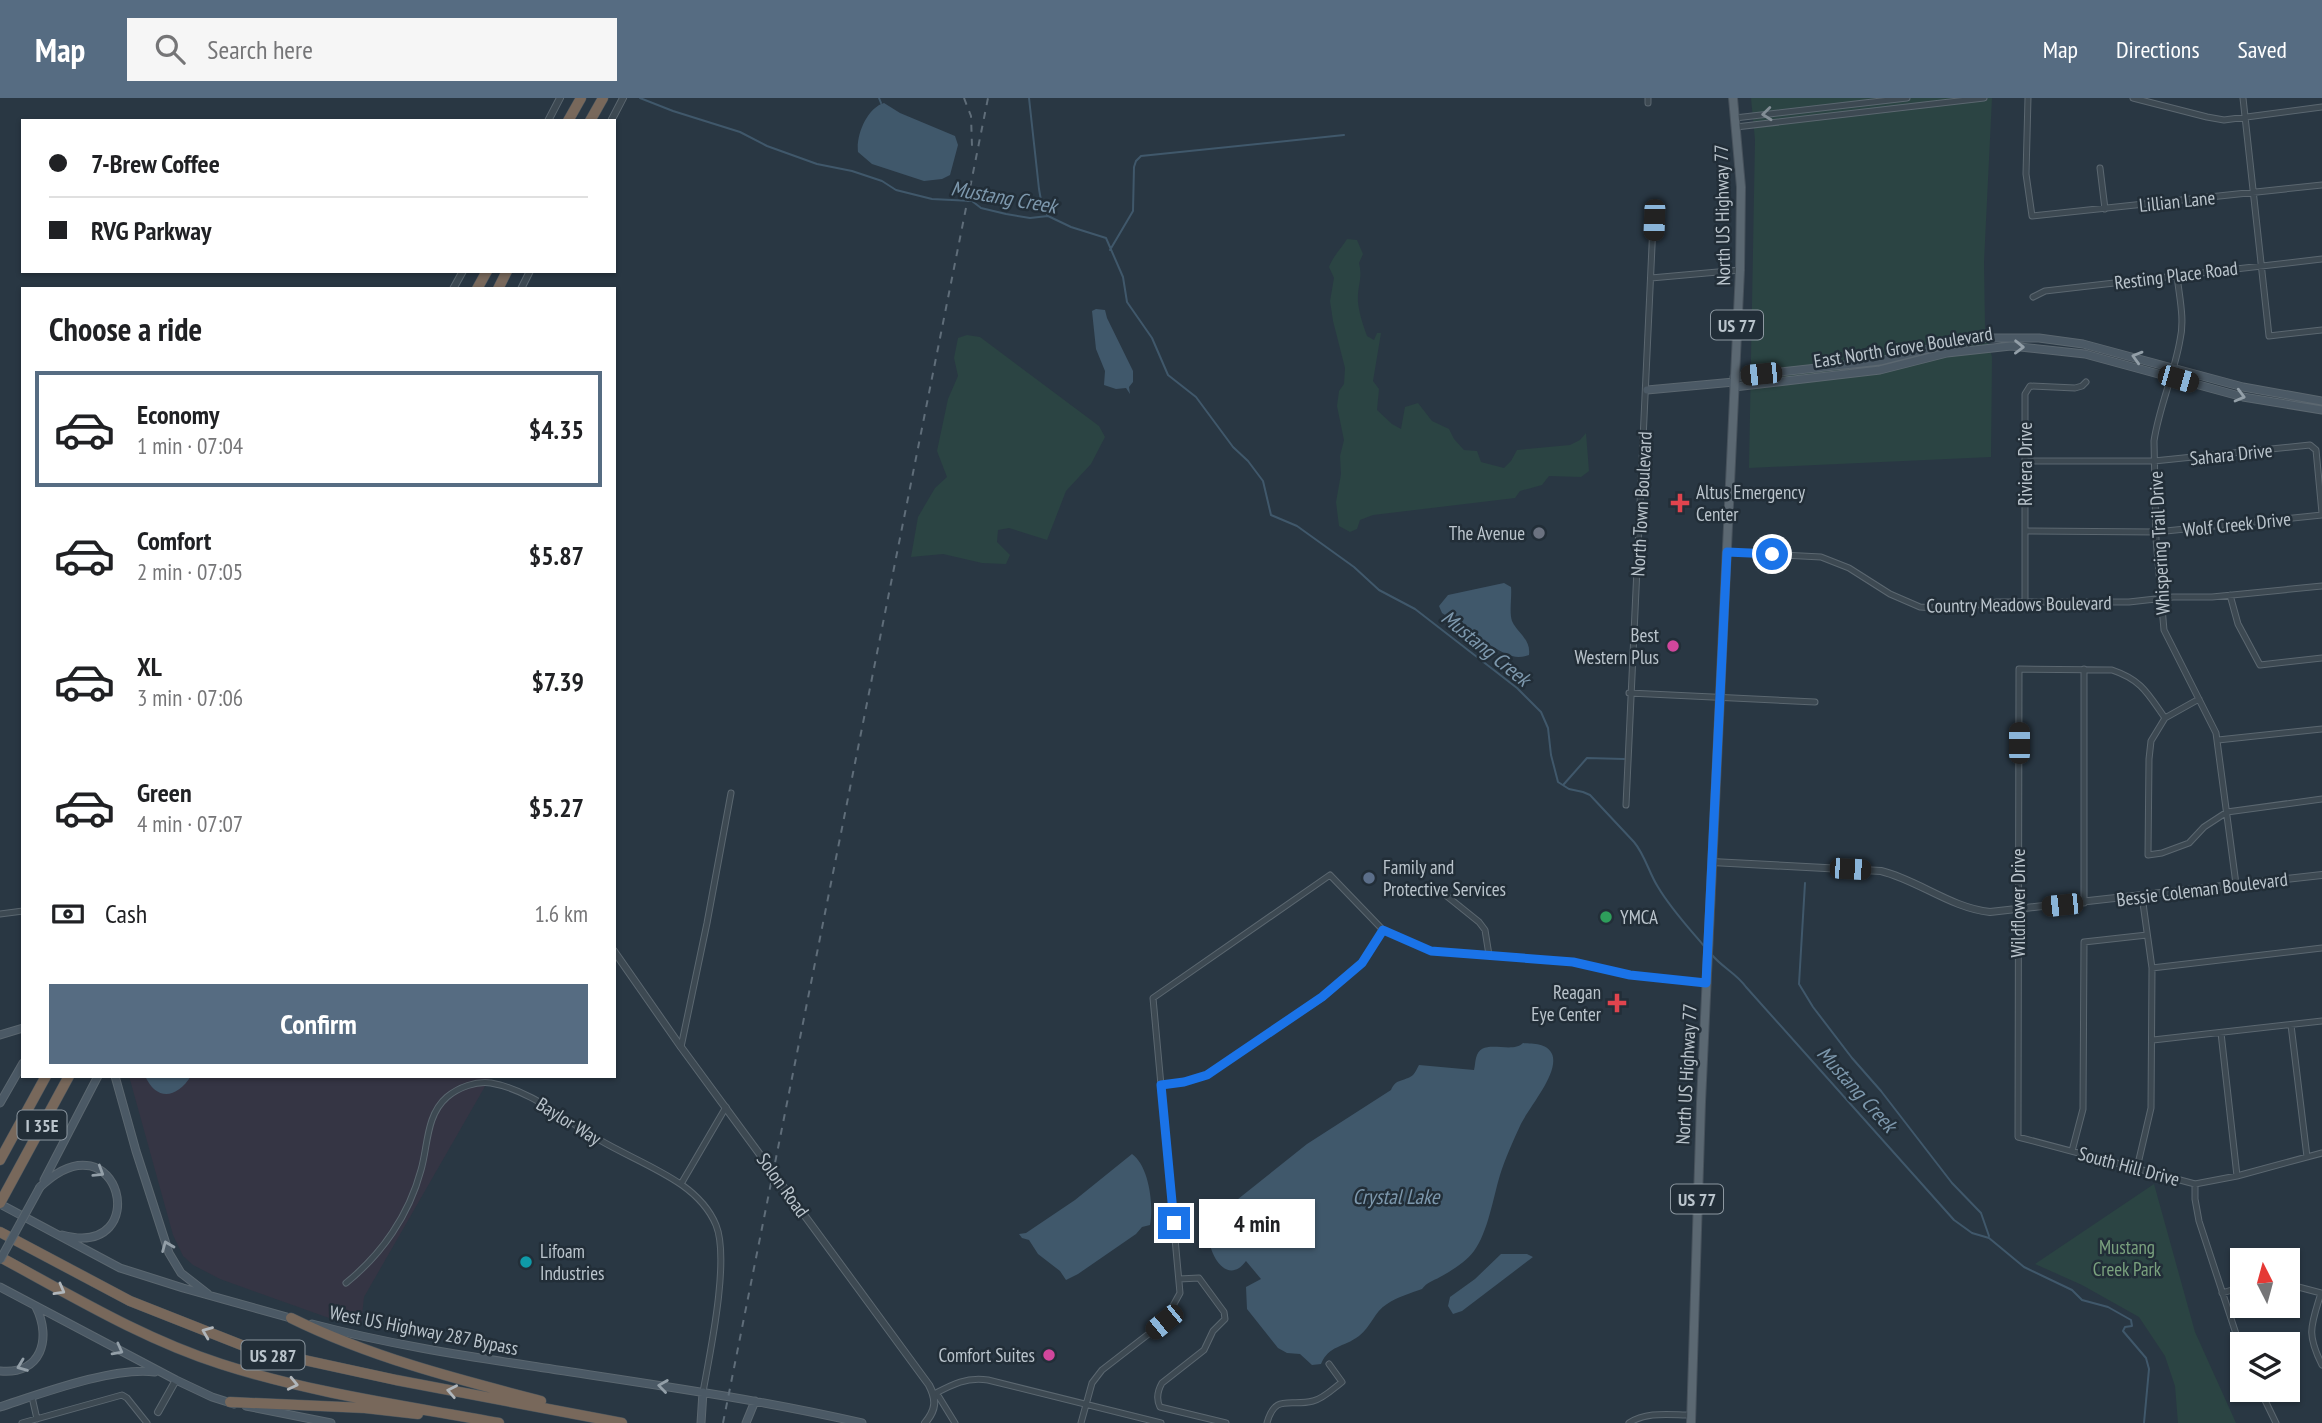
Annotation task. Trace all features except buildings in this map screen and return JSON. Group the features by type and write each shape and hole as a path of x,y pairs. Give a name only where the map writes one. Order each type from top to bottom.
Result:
{"highway":[{"path":"569,119 581,98"},
{"path":"591,119 603,98"},
{"name":"I 35E","path":"0,1160 45,1078"},
{"name":"I 35E","path":"0,1203 68,1078"},
{"name":"US 287","path":"0,1232 137,1304 249,1348 396,1380 622,1423"},
{"name":"US 287","path":"0,1258 142,1332 220,1363 335,1393 497,1423"},
{"path":"291,1318 380,1355 554,1405 567,1412"},
{"path":"230,1402 365,1408 497,1423"}],"main road":[{"name":"North US Highway 77","path":"1691,1419 1697,1190 1740,270 1741,187 1733,98"},
{"name":"East North Grove Boulevard","path":"1734,382 1880,360 1947,344 2010,337 2083,344 2264,392 2322,401"},
{"name":"East North Grove Boulevard","path":"1734,382 1880,370 1947,354 2011,346 2085,354 2266,402 2322,410"},
{"path":"1647,390 1734,382"},
{"path":"0,1035 21,1029"},
{"path":"0,1102 21,1066"},
{"path":"0,1258 97,1078"},
{"path":"116,1078 169,1253 181,1273 211,1296"},
{"path":"40,1187 55,1173 65,1168 84,1165 101,1169 115,1188 118,1210 109,1227 101,1235 82,1239 52,1232"},
{"name":"West US Highway 287 Bypass","path":"0,1203 120,1268 348,1333 461,1355 755,1401 862,1423"},
{"path":"0,1287 176,1380 230,1402 331,1423"},
{"path":"0,1371 18,1370 28,1366 40,1352 44,1332 36,1306"},
{"path":"0,1406 117,1373 139,1370 162,1373"},
{"path":"701,1423 703,1392"},
{"path":"746,1423 755,1401"}],"street":[{"path":"549,119 560,98"},
{"path":"612,119 623,98"},
{"path":"1736,122 1908,98"},
{"path":"1736,122 1984,98"},
{"name":"Lillian Lane","path":"2028,98 2026,174 2032,216 2322,185"},
{"path":"2133,98 2162,102 2216,119 2322,107"},
{"path":"2243,98 2270,336 2322,330"},
{"path":"2314,98 2315,108"},
{"path":"2100,168 2105,209"},
{"name":"North Town Boulevard","path":"1626,805 1654,203"},
{"name":"Resting Place Road","path":"2032,297 2045,291 2322,259"},
{"path":"1651,278 1740,270"},
{"name":"Whispering Trail Drive","path":"2177,275 2182,325 2173,368 2157,421 2154,461 2160,598 2167,639 2214,727 2218,740 2236,884"},
{"name":"Riviera Drive","path":"2025,602 2025,394 2030,386 2075,388 2086,382"},
{"name":"Sahara Drive","path":"2025,461 2154,461 2310,445 2316,450 2322,514"},
{"name":"Wolf Creek Drive","path":"2025,531 2156,532 2322,514"},
{"name":"Country Meadows Boulevard","path":"1727,552 1821,557 1849,568 1891,594 1920,607 1948,609 1988,603 2129,602 2322,586"},
{"path":"2230,595 2238,624 2260,665 2322,658"},
{"name":"Wildflower Drive","path":"2018,1137 2019,669 2084,669"},
{"path":"2084,903 2084,669 2112,670 2126,674 2139,682 2165,718"},
{"path":"1630,693 1815,702"},
{"path":"2199,699 2165,718 2154,735 2150,750 2148,855 2189,843 2204,827 2227,812 2322,799"},
{"path":"2218,740 2322,729"},
{"path":"681,1047 731,793"},
{"name":"Bessie Coleman Boulevard","path":"1712,862 1881,871 1974,909 1990,912 2322,875"},
{"path":"1081,1423 1092,1382 1102,1370 1164,1322 1180,1293 1153,998 1330,875 1383,930 1431,951 1573,962 1630,975 1706,979"},
{"path":"1438,889 1479,922 1485,930 1489,954"},
{"path":"2137,1168 2151,1108 2153,1040 2152,968 2142,896"},
{"path":"0,914 21,912"},
{"path":"1161,1085 1207,1075 1322,997 1362,963 1383,930"},
{"path":"2072,1151 2083,1109 2084,942 2147,934"},
{"path":"2152,968 2322,948"},
{"name":"Solon Road","path":"616,953 681,1047 934,1394"},
{"path":"2153,1040 2322,1021"},
{"path":"2291,1025 2307,1157"},
{"path":"2221,1033 2238,1176"},
{"name":"Baylor Way","path":"346,1283 382,1247 404,1213 421,1170 430,1124 437,1110 446,1098 461,1088 471,1084 491,1083 533,1098 583,1130 681,1184 709,1211 717,1227 722,1263 703,1392"},
{"path":"681,1184 726,1107"},
{"name":"South Hill Drive","path":"2018,1137 2195,1184 2238,1176 2322,1153"},
{"path":"2195,1184 2197,1212 2235,1332"},
{"path":"1179,1279 1199,1278 1224,1311 1225,1319 1213,1331 1204,1350 1162,1383 1158,1403 1160,1407 1226,1423"},
{"path":"2300,1287 2321,1293 2312,1323 2311,1338 2322,1365"},
{"path":"2222,1293 2230,1291"},
{"path":"1267,1423 1270,1411 1276,1405 1315,1401 1342,1382 1329,1364"},
{"path":"934,1394 962,1380 973,1378 1161,1423"},
{"path":"158,1412 176,1380"},
{"path":"925,1423 932,1413 934,1394"},
{"path":"934,1394 939,1397 955,1423"},
{"path":"22,1423 122,1395 147,1423"},
{"path":"32,1397 37,1419"},
{"path":"2266,1402 2276,1423"},
{"path":"1629,1423 1636,1418 1651,1415 1691,1419"}],"shaded area":[{"path":"130,1078 490,1078 364,1297 361,1325 329,1318 220,1279 193,1265 183,1256 173,1235"}],"green space":[{"path":"1751,98 1992,98 1984,262 1985,328 1992,357 1991,457 1749,468 1755,140"},
{"path":"1347,239 1357,240 1363,254 1359,263 1358,302 1367,336 1374,340 1377,333 1381,333 1373,381 1379,389 1377,410 1401,429 1405,407 1418,403 1432,421 1449,429 1464,450 1477,451 1481,462 1504,468 1517,450 1570,445 1586,433 1589,471 1581,477 1549,476 1542,485 1520,491 1515,498 1373,515 1360,520 1357,529 1350,532 1339,526 1336,502 1344,440 1337,406 1339,391 1344,384 1345,368 1333,321 1330,301 1334,278 1329,267"},
{"path":"967,335 980,337 1099,426 1105,437 1091,464 1066,491 1047,540 1009,528 998,530 997,542 1010,555 1006,564 982,563 943,554 911,557 918,517 935,488 947,477 937,451 948,399 958,376 954,358 958,338"},
{"name":"Mustang Creek Park","path":"2154,1184 2195,1332 2236,1423 2178,1423 2175,1386 2165,1356 2139,1317 2082,1285 2035,1264"}],"water":[{"path":"884,103 900,113 955,136 958,145 950,175 924,181 872,164 858,152 864,123 872,110"},
{"path":"1105,310 1133,371 1130,394 1126,388 1116,389 1104,385 1105,371 1096,349 1092,311"},
{"path":"1504,583 1511,587 1512,621 1526,641 1529,655 1514,657 1504,653 1442,613 1439,606 1448,595"},
{"name":"Crystal Lake","path":"1523,1043 1550,1050 1552,1071 1512,1144 1500,1175 1487,1225 1474,1251 1458,1266 1422,1289 1387,1304 1363,1332 1328,1353 1321,1364 1312,1365 1300,1354 1287,1353 1278,1348 1247,1309 1246,1287 1261,1279 1246,1261 1239,1268 1225,1269 1211,1249 1209,1232 1217,1223 1218,1215 1307,1144 1391,1090 1398,1082 1413,1075 1419,1065 1474,1070 1476,1058 1484,1048 1511,1047"},
{"path":"146,1078 189,1078 180,1089 167,1094 155,1090"},
{"path":"1132,1154 1143,1167 1149,1186 1150,1225 1142,1227 1136,1234 1066,1280 1060,1271 1038,1254 1029,1240 1019,1234 1026,1233 1075,1200"},
{"path":"1501,1254 1527,1254 1533,1257 1462,1311 1453,1314 1448,1306 1450,1297 1475,1279"}],"waterway":[{"name":"Mustang Creek","path":"640,98 740,132 767,146 817,164 882,181 896,190 932,199 972,201 981,208 1006,214 1030,218 1048,216 1071,227 1106,238 1123,277 1127,302 1152,338 1168,375 1196,397 1233,447 1263,481 1271,515 1297,526 1354,567 1379,590 1415,609 1517,688 1541,712 1548,728 1558,782 1569,789 1590,795 1634,842 1663,895 1704,946"},
{"path":"879,98 881,103"},
{"path":"1029,98 1039,189 1042,206 1048,216"},
{"path":"1110,250 1133,211 1134,167 1141,156 1344,135"},
{"path":"1564,784 1587,758 1624,759"},
{"path":"1805,883 1799,984 1852,1058 1952,1183 1981,1213 1989,1236"},
{"name":"Mustang Creek","path":"1712,955 1742,982 1954,1220 1972,1233 1989,1238 2024,1267 2072,1290 2082,1300 2108,1307 2131,1320 2132,1326 2125,1327 2123,1331 2146,1358 2149,1369 2144,1423"}],"railway":[{"path":"964,98 971,116 972,146"},
{"path":"723,1423 988,98"}],"place":[{"name":"Altus Emergency Center","path":"1680,503"},
{"name":"The Avenue","path":"1539,533"},
{"name":"Best Western Plus","path":"1673,646"},
{"name":"Family and Protective Services","path":"1369,878"},
{"name":"YMCA","path":"1606,917"},
{"name":"Reagan Eye Center","path":"1617,1003"},
{"name":"Lifoam Industries","path":"526,1262"},
{"name":"Comfort Suites","path":"1049,1355"}],"route":[{"path":"1174,1223 1161,1085 1207,1075 1322,997 1362,963 1383,930 1431,951 1573,962 1630,975 1706,983 1727,552 1772,554"}]}
